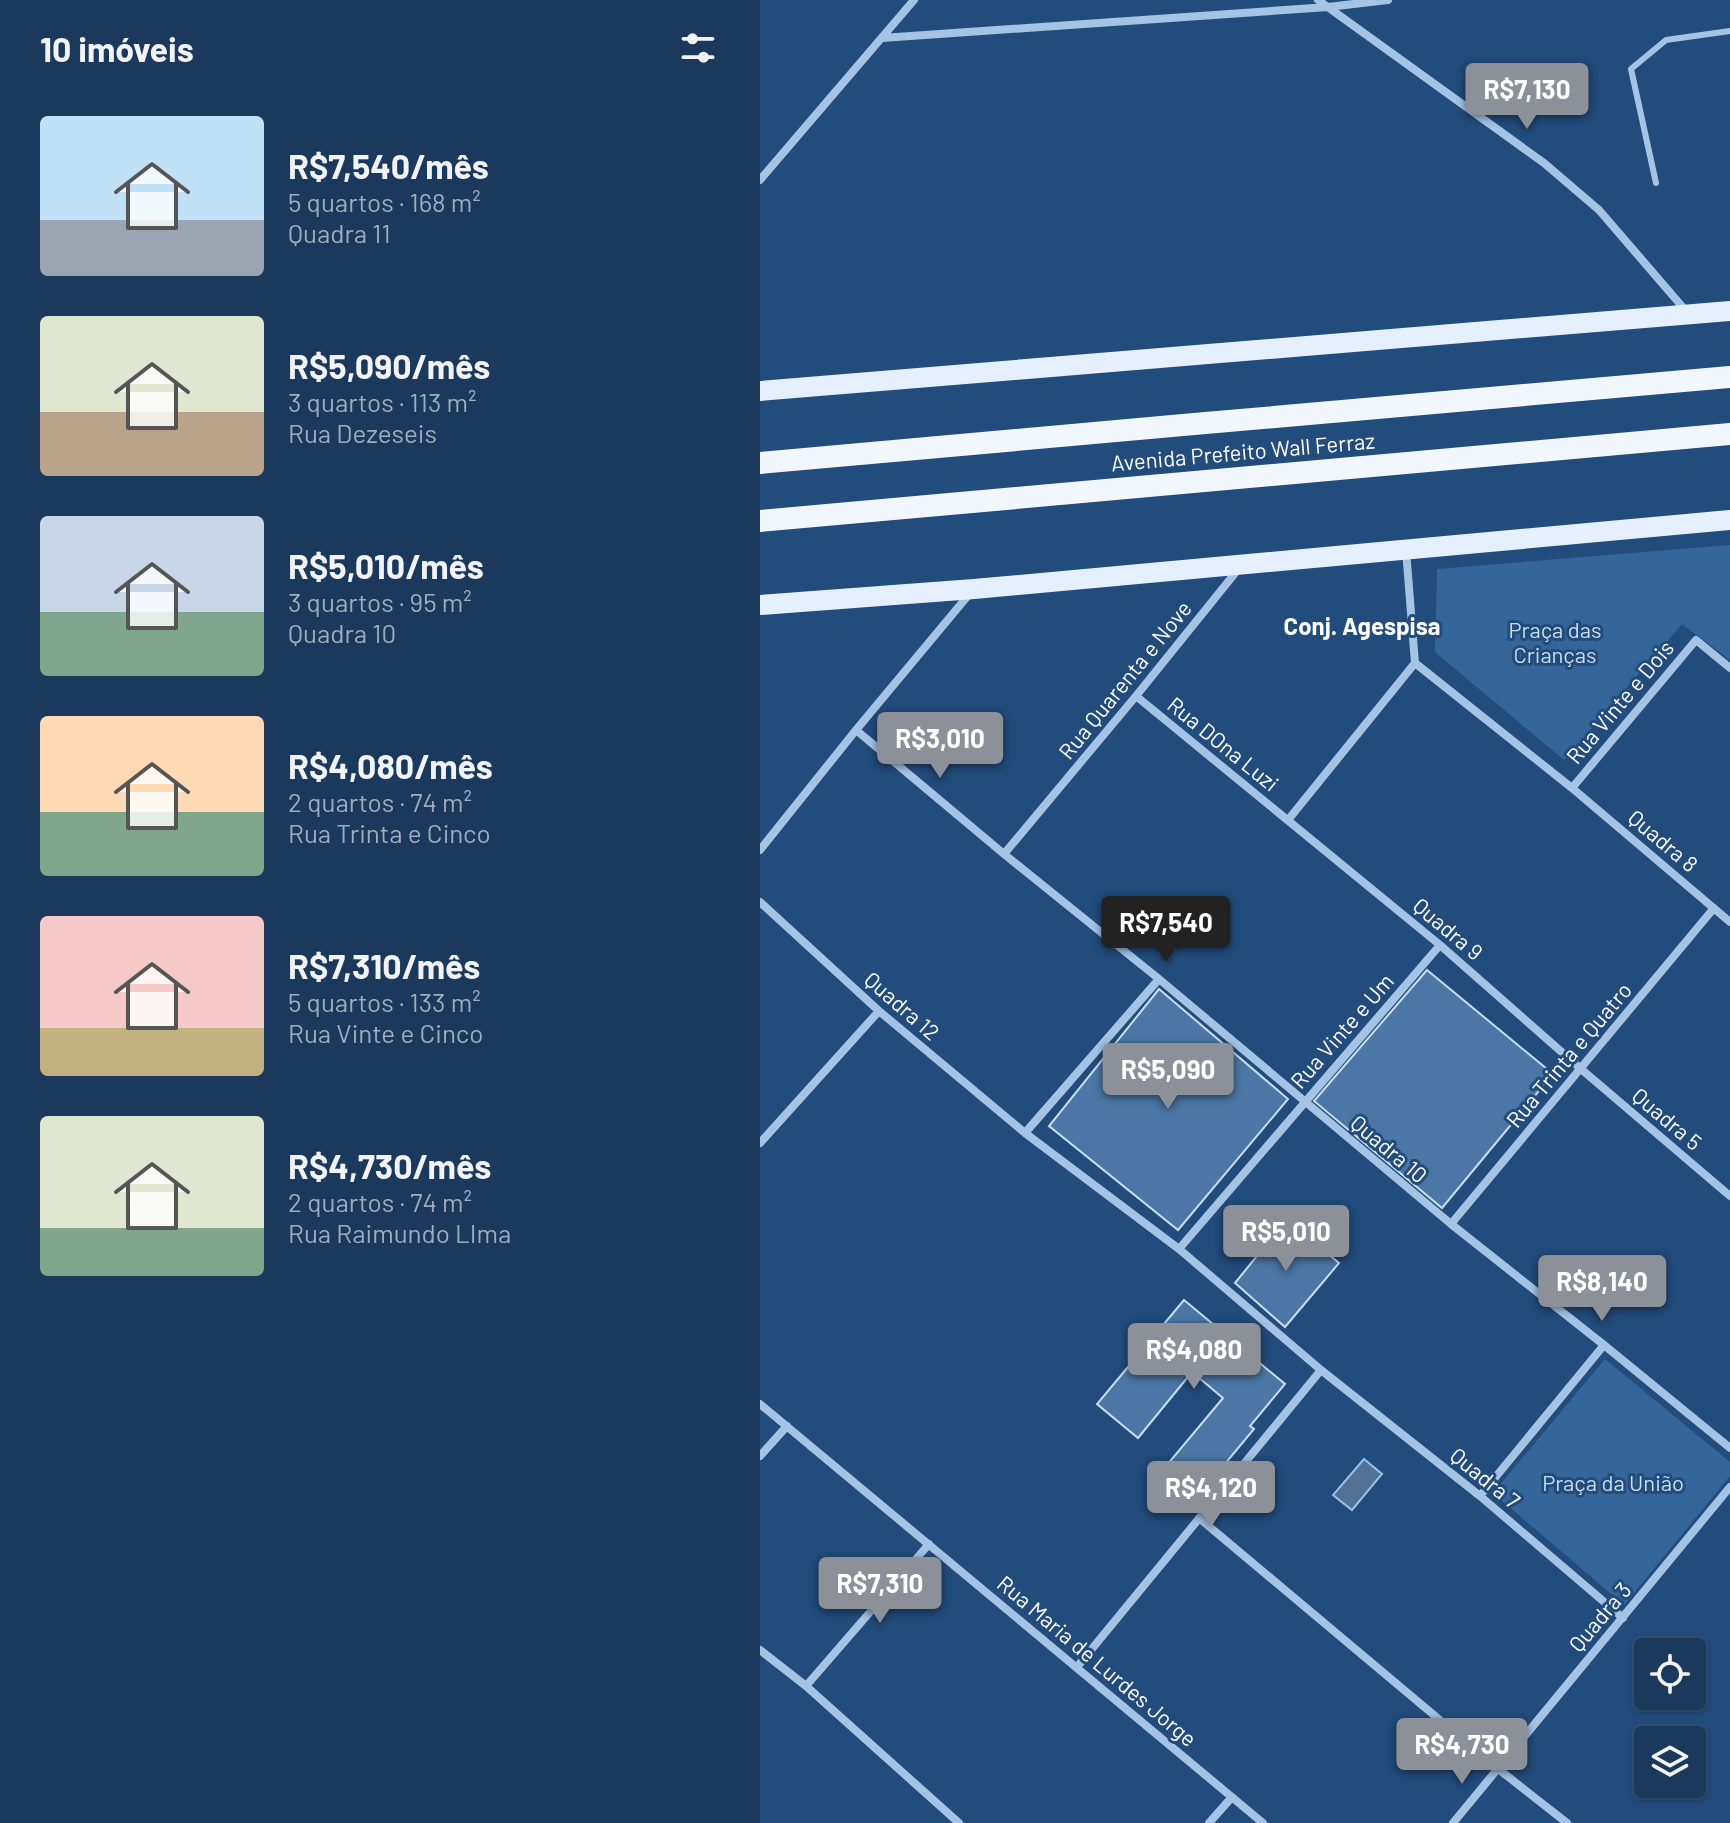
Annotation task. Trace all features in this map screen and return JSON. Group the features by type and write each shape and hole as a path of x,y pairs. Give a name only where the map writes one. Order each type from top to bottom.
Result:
{"highway":[{"name":"Avenida Prefeito Wall Ferraz","path":"760,463 1730,377"},
{"name":"Avenida Prefeito Wall Ferraz","path":"760,521 1730,434"}],"main road":[{"path":"760,391 1730,311"},
{"path":"760,605 974,589 1730,520"}],"street":[{"path":"760,180 914,0"},
{"path":"1318,0 1580,192 1689,314"},
{"path":"882,38 1328,7 1387,0"},
{"path":"1288,820 1415,663 1406,550"},
{"name":"Rua Quarenta e Nove","path":"1004,854 1242,565"},
{"path":"760,850 974,589"},
{"name":"Rua Vinte e Dois","path":"1572,788 1696,640 1730,668"},
{"name":"Quadra 8","path":"1415,663 1572,788 1730,922"},
{"name":"Rua DOna Luzi","path":"1136,696 1288,820"},
{"name":"Quadra 10","path":"856,730 1451,1224 1730,1448"},
{"name":"Quadra 9","path":"1288,820 1440,945 1581,1069"},
{"name":"Quadra 12","path":"760,902 879,1011 1025,1133 1179,1249"},
{"name":"Rua Trinta e Quatro","path":"1451,1224 1714,908"},
{"name":"Rua Vinte e Um","path":"1179,1249 1440,945"},
{"path":"1025,1133 1159,979"},
{"path":"760,1143 879,1011"},
{"name":"Quadra 5","path":"1581,1069 1730,1196"},
{"path":"1077,1667 1321,1370 1179,1249"},
{"path":"1480,1496 1604,1345"},
{"name":"Quadra 7","path":"1321,1370 1480,1496 1623,1618"},
{"name":"Rua Maria de Lurdes Jorge","path":"760,1404 1263,1823"},
{"path":"760,1456 787,1426"},
{"name":"Quadra 3","path":"1453,1823 1730,1487"},
{"path":"1199,1518 1567,1823"},
{"path":"806,1686 929,1544"},
{"path":"760,1650 806,1686 953,1821"},
{"path":"1209,1823 1232,1797"}],"lane":[{"path":"1656,183 1631,69 1666,40 1730,31"}],"green space":[{"name":"Praça das Crianças","path":"1730,545 1730,660 1682,624 1564,760 1435,652 1437,569"},
{"name":"Praça da União","path":"1605,1359 1730,1462 1730,1476 1624,1605 1493,1493"}],"shaded area":[{"path":"1364,1459 1382,1474 1352,1510 1333,1495"}],"building":[{"path":"1427,970 1553,1074 1442,1208 1314,1101"},
{"path":"1159,989 1288,1099 1178,1230 1049,1126"},
{"path":"1286,1220 1339,1263 1285,1327 1235,1283"},
{"path":"1184,1300 1285,1384 1250,1426 1254,1429 1200,1494 1166,1466 1223,1398 1192,1372 1138,1438 1097,1404"}],"district":[{"name":"Conj. Agespisa","path":"1362,627"}]}
